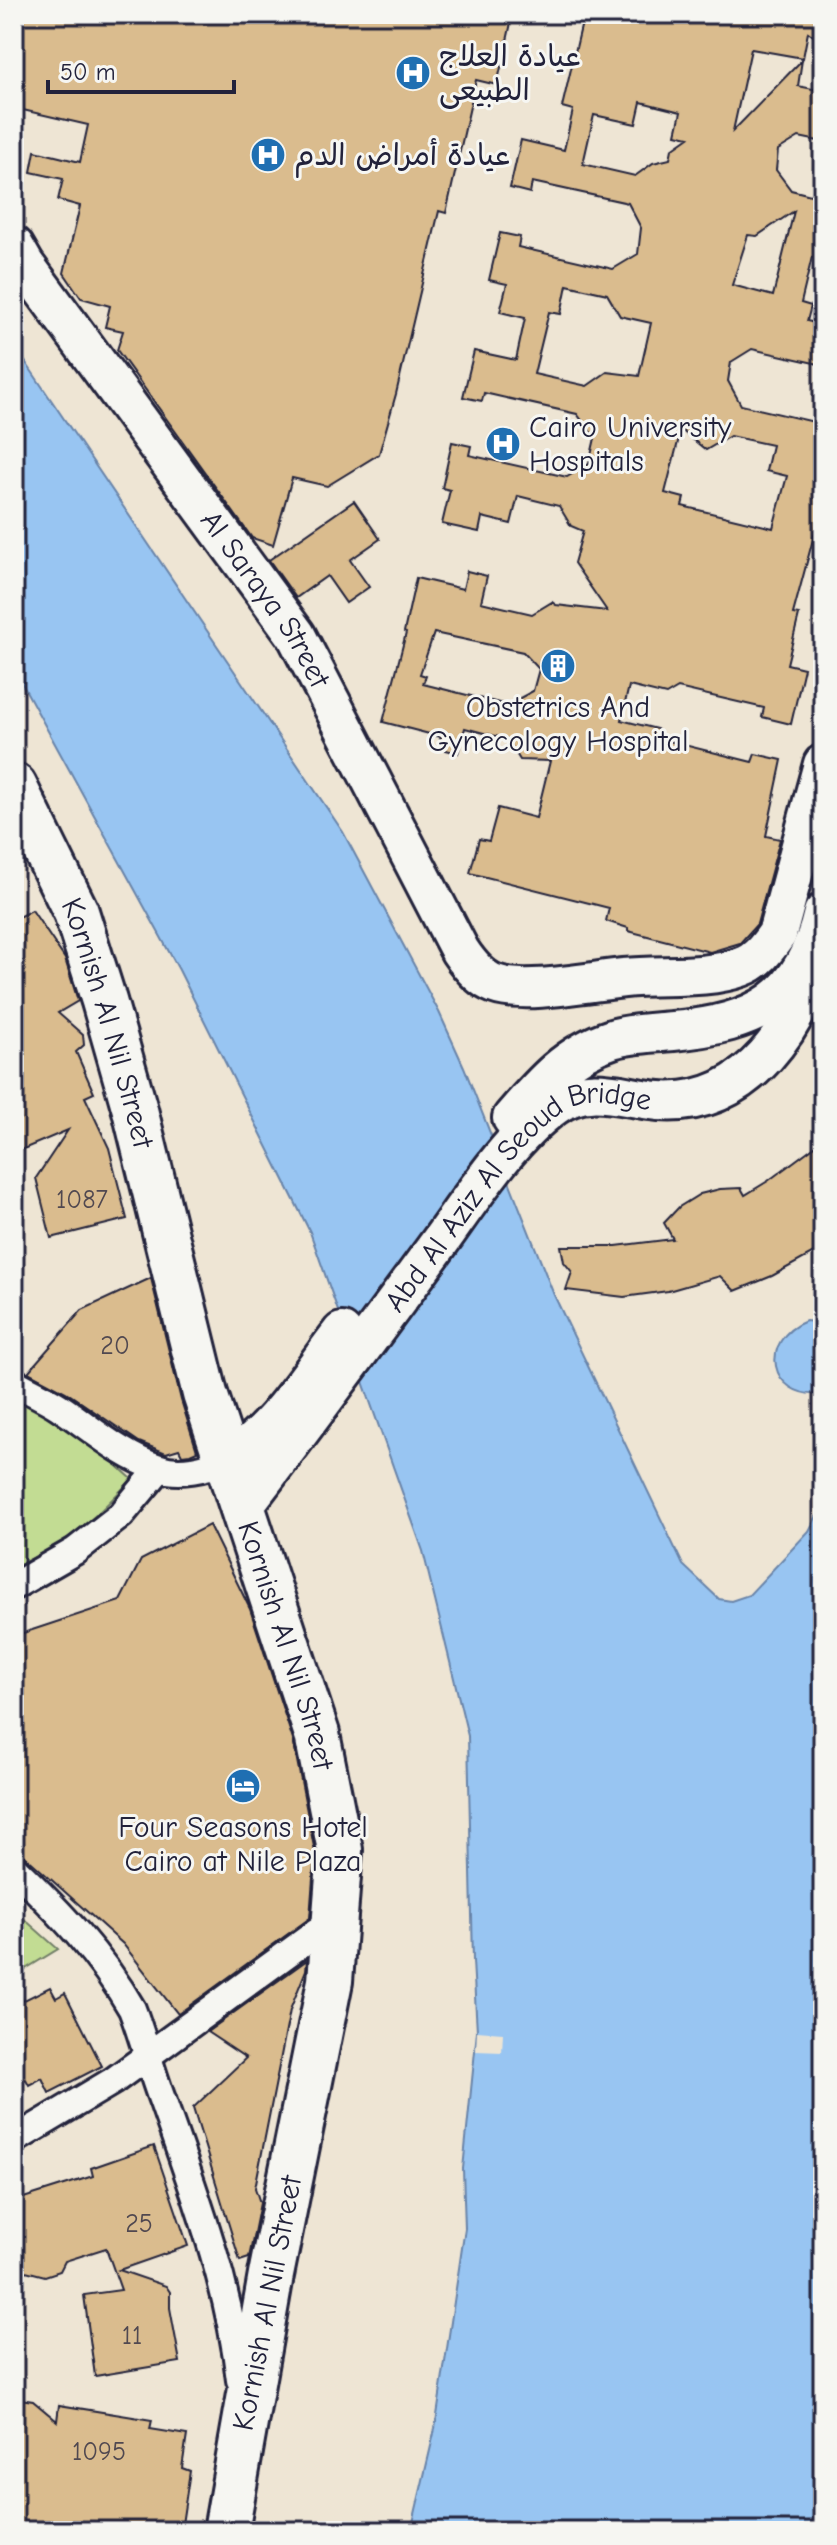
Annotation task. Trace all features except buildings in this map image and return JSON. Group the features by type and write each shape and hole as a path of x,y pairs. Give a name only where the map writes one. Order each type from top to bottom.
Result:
{"highway":[{"name":"Kornish Al Nil Street","path":"14,786 76,912 104,1001 135,1110 191,1339 226,1461 317,1734 340,1850 330,1981 271,2275 226,2531"}],"main road":[{"name":"Al Saraya Street","path":"14,246 296,635 460,951 493,984 511,988 627,977 717,974 745,966 765,952 777,934 823,764"},
{"name":"Abd Al Aziz Al Seoud Bridge","path":"242,1508 286,1427 491,1174 561,1065 596,1044 615,1037 710,1027 754,1013 773,1001 803,968 813,948 823,913"},
{"name":"Abd Al Aziz Al Seoud Bridge","path":"528,1116 574,1095 594,1091 661,1101 701,1097 739,1081 769,1054 804,996 823,949"},
{"path":"754,1013 770,1030 769,1054"},
{"path":"613,1094 604,1065 609,1045 615,1037"},
{"name":"Abd Al Aziz Al Seoud Bridge","path":"226,1461 254,1442 286,1427"}],"street":[{"path":"14,1382 56,1405 128,1453 160,1468 193,1469 226,1461"},
{"path":"14,1586 75,1551 121,1515 160,1468"},
{"path":"14,1868 91,1948 132,2009 218,2267 237,2352 245,2419"},
{"path":"14,2140 76,2104 148,2055 335,1919"}],"green space":[{"path":"14,1393 76,1432 132,1479 104,1508 65,1540 14,1567"},
{"path":"14,1910 58,1949 14,1976"}],"water":[{"path":"14,345 343,832 439,1012 464,1067 554,1295 683,1565 719,1599 731,1601 749,1595 809,1531 823,1504 823,2531 411,2531 435,2429 465,2228 463,2169 477,2031 468,1736 423,1551 310,1232 179,970 14,669"},
{"path":"806,1321 823,1323 821,1394 803,1393 790,1387 781,1378 776,1366 781,1341"}],"pier":[{"path":"477,2031 503,2033 502,2052 476,2051"}],"place":[{"name":"عيادة العلاج الطبيعى","path":"413,73"},
{"name":"عيادة أمراض الدم","path":"268,155"},
{"name":"Cairo University Hospitals","path":"503,444"},
{"name":"Obstetrics And Gynecology Hospital","path":"558,666"},
{"name":"Four Seasons Hotel Cairo at Nile Plaza","path":"243,1786"}]}
